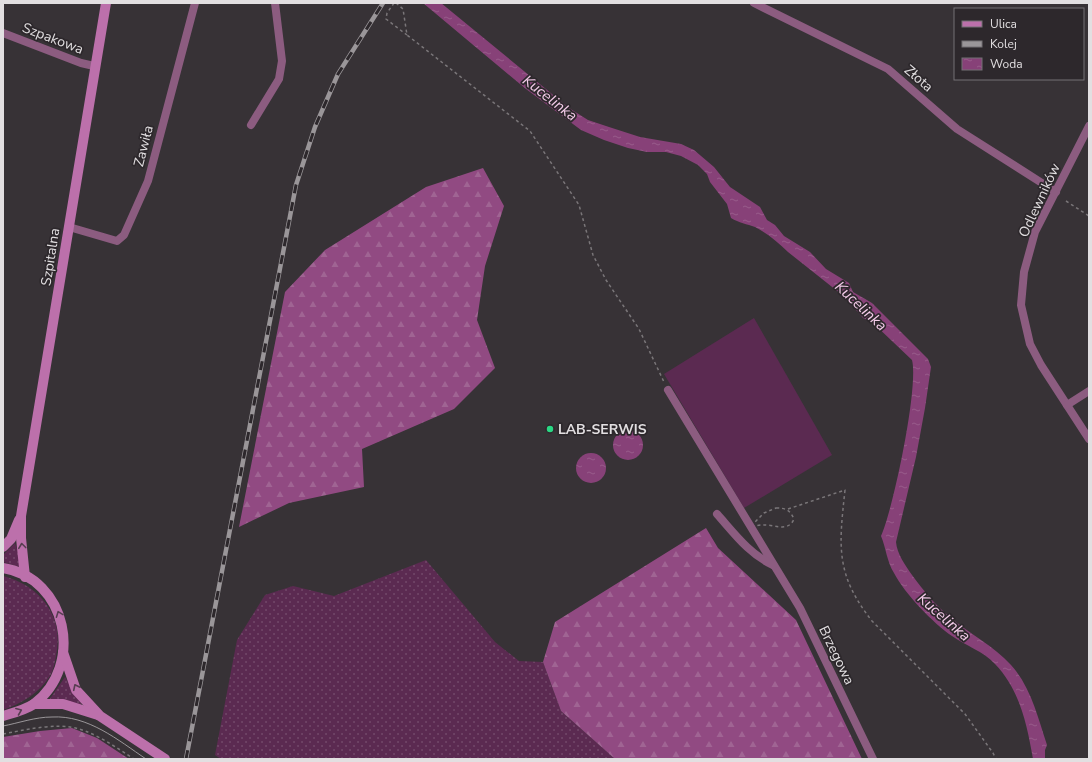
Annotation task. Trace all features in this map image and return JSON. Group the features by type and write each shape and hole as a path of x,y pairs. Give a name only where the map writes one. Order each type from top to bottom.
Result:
{"street":[{"name":"Szpitalna","path":"26,576 21,538 21,516 94,66 106,3"},
{"name":"Zawiła","path":"69,227 117,241 124,235 148,181 195,3"},
{"path":"251,125 279,79 282,61 275,3"},
{"name":"Złota","path":"754,3 888,69 957,129 1056,192"},
{"name":"Szpakowa","path":"3,33 80,63 94,66"},
{"name":"Odlewników","path":"1089,126 1036,232 1024,272 1021,306 1030,344 1041,366 1089,439"},
{"name":"Brzegowa","path":"668,390 800,608 873,759"},
{"path":"1067,405 1089,391"},
{"name":"Brzegowa","path":"717,514 746,547 764,561 774,566"},
{"name":"Szpitalna","path":"3,547 11,539 21,516"},
{"path":"3,568 10,569 26,576 46,592 54,602 64,629 63,652 58,672 51,685 34,704 19,712 3,716"},
{"path":"63,652 76,690 100,716 165,759"},
{"path":"34,704 63,704 100,716"}],"path":[{"path":"407,35 403,9 395,3 387,13 386,18 407,35 530,131 579,205 593,255 606,280 638,329 668,390"},
{"path":"1066,201 1089,216"},
{"path":"750,527 758,518 776,508 788,509 845,490 840,550 842,566 859,605 872,621 965,714 993,752 996,759"},
{"path":"750,527 762,525 788,527 792,524 794,519 788,509"},
{"path":"3,734 54,725 73,726 95,734 134,759"}],"shaded area":[{"path":"754,318 832,455 744,508 664,374"},
{"path":"15,543 23,568 3,562 3,555"},
{"path":"426,560 495,642 519,661 543,662 561,711 615,759 221,759 215,755 237,640 265,595 293,586 334,596"},
{"path":"3,576 16,580 28,587 47,605 57,628 58,642 53,669 46,682 29,697 16,705 3,710"},
{"path":"65,677 81,703 81,705 49,700"}],"green space":[{"path":"483,168 504,206 485,266 477,320 495,368 454,409 362,449 364,487 289,503 239,527 285,292 325,250 426,187"},
{"path":"706,528 718,548 796,620 862,759 615,759 561,711 543,662 555,622"},
{"path":"72,728 97,738 129,759 3,759 3,737"}],"water":[{"name":"Kucelinka","path":"423,3 441,3 569,108 588,120 640,137 681,144 694,150 714,167 730,187 760,207 767,220 775,225 784,236 810,252 826,269 849,283 853,292 872,303 928,359 931,367 925,408 916,457 896,542 898,551 912,575 935,603 958,624 990,646 1011,665 1018,674 1029,693 1047,745 1045,750 1045,759 1033,759 1021,708 1011,685 1004,674 990,659 952,636 928,616 905,590 888,560 881,536 892,501 904,448 912,395 912,360 872,322 863,318 846,298 772,238 755,227 731,218 727,204 710,182 707,174 698,165 681,156 666,152 647,152 628,148 581,130 526,89"},
{"path":"628,430 639,434 643,445 639,456 628,460 617,456 613,445 617,434"},
{"path":"591,453 597,454 605,462 605,474 597,482 591,483 585,482 577,474 576,468 577,462 585,454"}],"tram line":[{"path":"3,726 46,717 65,717 90,724 102,730 146,759"}],"railway":[{"path":"186,759 296,185 315,127 338,74 383,3"}],"place":[{"name":"LAB-SERWIS","path":"550,429"}]}
